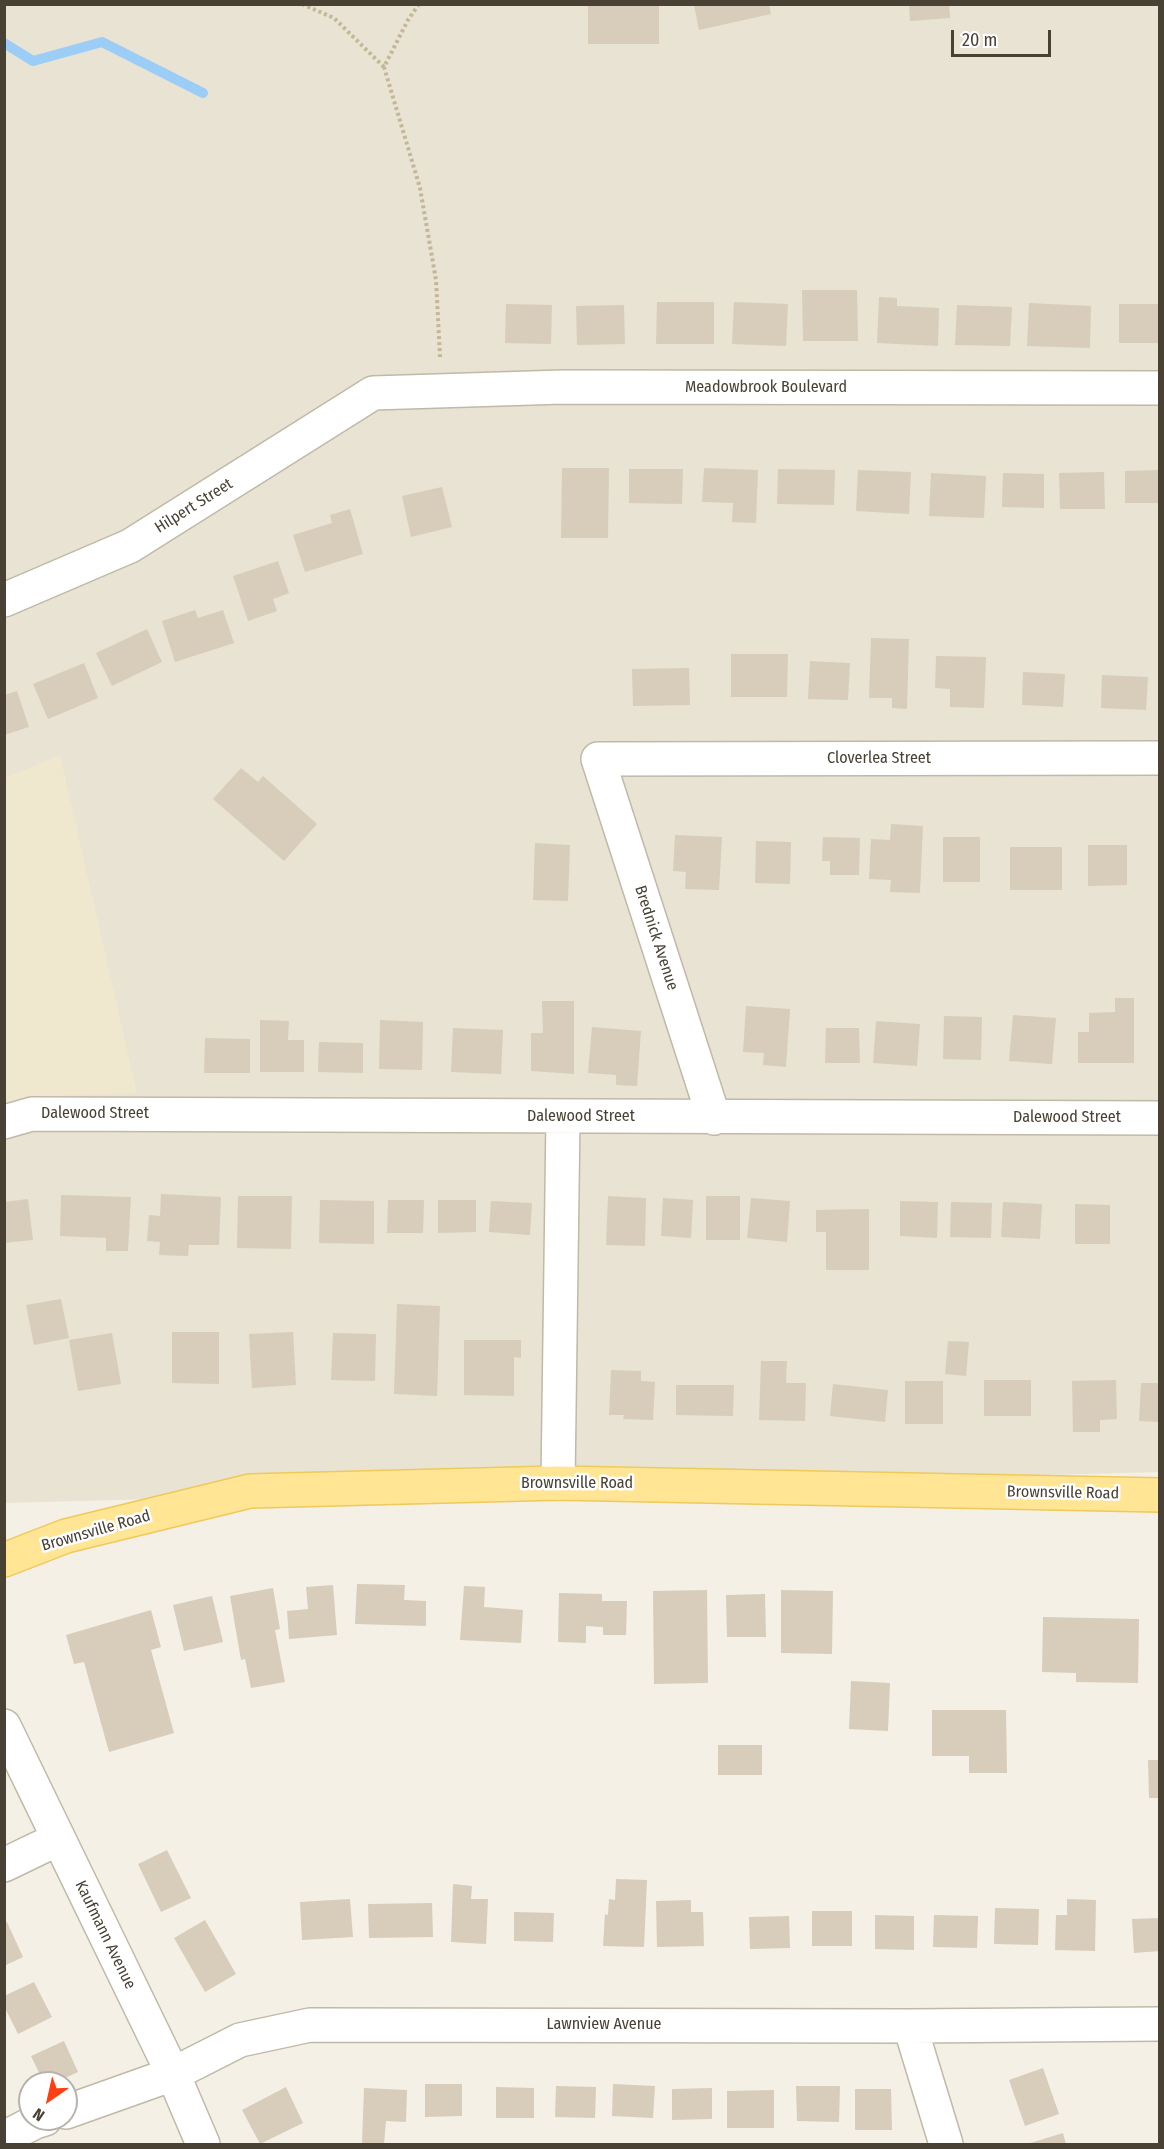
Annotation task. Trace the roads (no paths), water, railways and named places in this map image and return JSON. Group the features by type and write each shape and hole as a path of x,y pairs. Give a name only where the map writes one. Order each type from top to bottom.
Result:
{"main road":[{"name":"Brownsville Road","path":"4,1560 66,1536 250,1491 558,1483 1160,1495"}],"street":[{"name":"Meadowbrook Boulevard","path":"373,393 563,387 1160,388"},
{"name":"Hilpert Street","path":"4,600 130,546 373,393"},
{"name":"Cloverlea Street","path":"598,759 1160,758"},
{"name":"Brednick Avenue","path":"598,759 714,1118"},
{"name":"Dalewood Street","path":"4,1122 32,1114 1160,1118"},
{"path":"558,1483 563,1117"},
{"name":"Kaufmann Avenue","path":"4,1726 173,2073 203,2145"},
{"path":"4,1865 58,1839"},
{"name":"Lawnview Avenue","path":"78,2108 173,2073 240,2040 310,2025 1160,2024"},
{"path":"910,2026 946,2145"},
{"path":"4,2138 18,2131"}],"waterway":[{"path":"4,43 33,61 102,42 203,93"}]}
